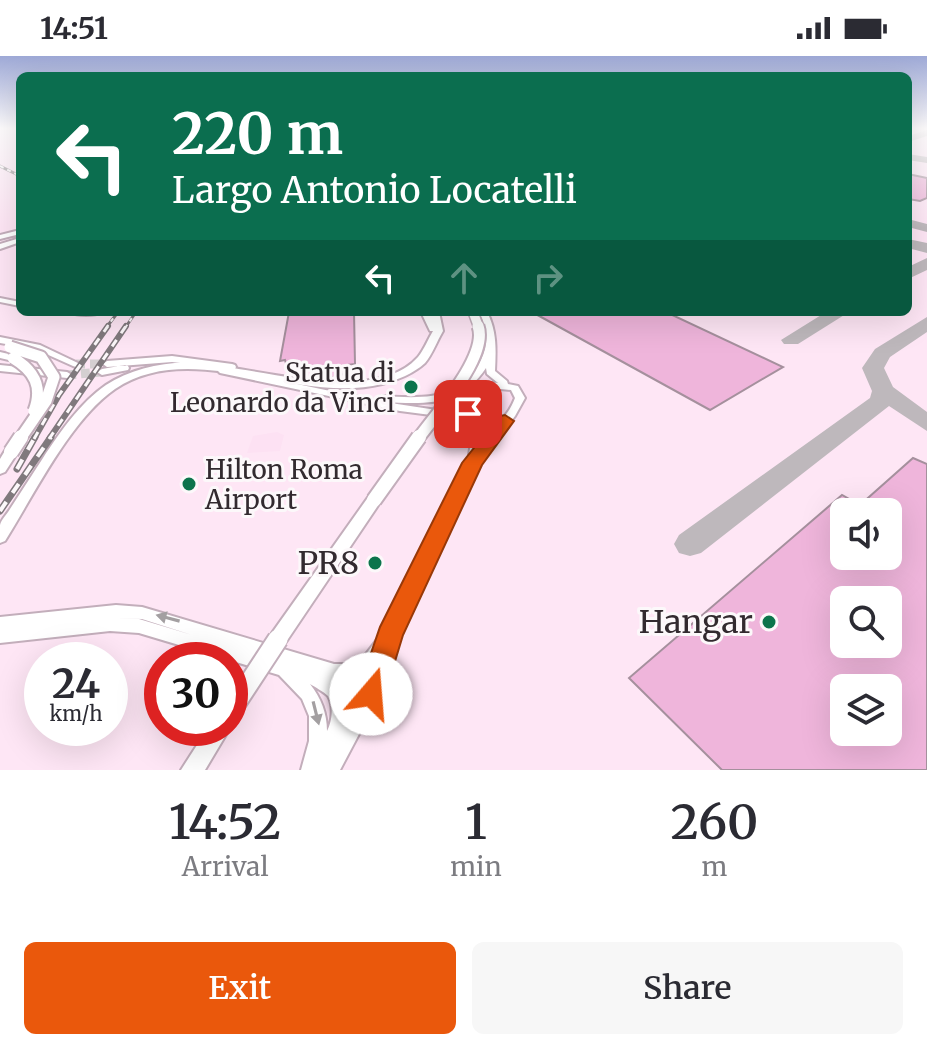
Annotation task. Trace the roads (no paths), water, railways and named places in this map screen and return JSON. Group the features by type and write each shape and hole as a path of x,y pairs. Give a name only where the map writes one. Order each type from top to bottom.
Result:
{"main road":[{"path":"0,537 96,397 112,386 142,374 177,366 207,367 322,388 380,381 410,368 427,353 438,331 435,316"},
{"path":"248,685 473,363 481,338 474,316"},
{"path":"0,469 38,402 39,389 26,366 2,347"},
{"path":"0,550 36,483"},
{"path":"192,770 208,746"}],"street":[{"path":"427,316 433,328 427,353"},
{"path":"319,770 340,722 337,698 339,680 371,662 389,635 473,463 520,398 518,391 492,375 489,364 492,345 485,316"},
{"path":"2,347 37,347 76,364"},
{"path":"104,368 191,360 493,426 505,421"},
{"path":"213,364 259,375"},
{"path":"177,366 206,368 380,399 440,399 467,389 489,364"},
{"path":"0,368 67,375"},
{"path":"473,463 478,436 468,410 477,393 495,384 509,385"},
{"path":"0,623 91,620 202,636 334,671 367,674 373,684"},
{"path":"0,636 91,620"},
{"path":"330,770 371,694 389,635"},
{"path":"202,636 281,668 316,678 351,708 364,703"},
{"path":"281,668 311,695 318,713 319,745 310,770"}],"tunnel":[{"path":"76,364 107,364"},
{"path":"67,375 102,372"}],"railway":[{"path":"0,166 16,174"},
{"path":"106,328 115,316"},
{"path":"125,328 133,316"},
{"path":"34,439 59,395 108,326"},
{"path":"49,439 126,326"},
{"path":"17,469 35,437"},
{"path":"0,511 51,437"}],"place":[{"name":"Statua di Leonardo da Vinci","path":"411,387"},
{"name":"Hilton Roma Airport","path":"189,484"},
{"name":"PR8","path":"375,563"},
{"name":"Hangar","path":"769,622"}]}
